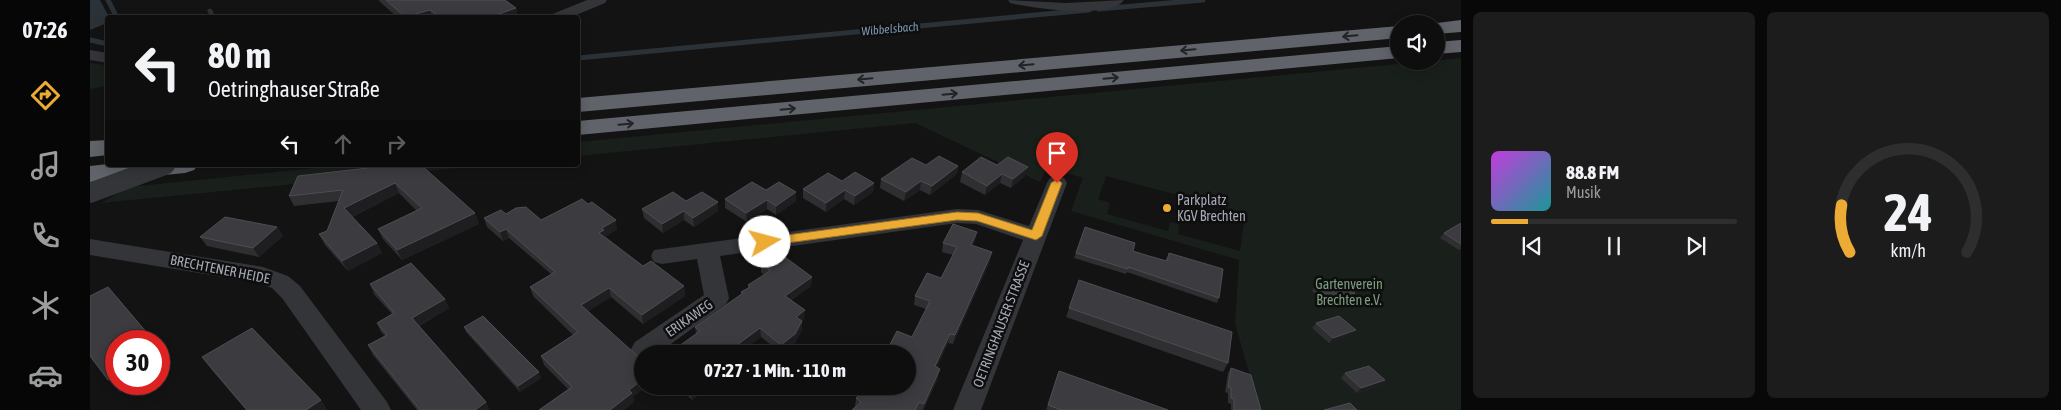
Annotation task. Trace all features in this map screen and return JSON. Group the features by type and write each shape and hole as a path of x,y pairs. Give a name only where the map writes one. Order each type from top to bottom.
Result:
{"highway":[{"path":"1445,27 1461,26"},
{"path":"580,105 1390,33"},
{"path":"1445,47 1461,46"},
{"path":"580,128 1390,53"},
{"path":"90,149 105,147"},
{"path":"90,174 164,167"}],"street":[{"path":"562,15 600,0"},
{"path":"1015,0 1041,5 1074,6 1102,4 1118,0"},
{"path":"90,55 105,58"},
{"path":"90,193 160,167"},
{"name":"OETRINGHAUSER STRASSE","path":"967,410 1057,183"},
{"path":"662,256 957,216 978,217 1036,236"},
{"name":"BRECHTENER HEIDE","path":"90,247 263,275 280,282 291,292 376,410"},
{"name":"ERIKAWEG","path":"650,345 717,298 707,250"}],"green space":[{"name":"Gartenverein Brechten e.V.","path":"1461,58 1461,410 1260,410 1235,324 1239,260 1071,211 1083,178 1047,167 1040,182 915,123 580,156 580,142 1390,65 1390,70 1445,70 1445,60","holes":["1106,176 1245,213 1240,251 1178,234 1179,224 1170,222 1168,231 1107,214 1110,203 1098,199"]},
{"path":"90,63 105,65 105,86 90,89"},
{"path":"325,167 468,167 101,203 129,187"}],"shaded area":[{"path":"90,0 100,0 108,15 105,15 105,24 90,30"}],"building":[{"path":"386,0 505,0 516,8 496,15 438,15 430,10 412,15 403,15"},
{"path":"939,156 958,166 932,186 921,181 906,192 881,179 912,158 926,165"},
{"path":"981,157 997,165 1008,157 1028,167 1013,179 1002,174 987,186 962,172"},
{"path":"377,167 423,167 475,213 397,250 378,229 422,208 395,183 344,208 377,243 342,261 319,234 327,231 343,190 289,196 298,176"},
{"path":"855,172 874,183 855,196 845,190 826,203 803,189 828,173 842,181"},
{"path":"752,182 766,190 779,182 796,192 776,206 767,200 746,213 725,199"},
{"path":"673,192 686,201 702,192 718,202 693,218 684,211 662,224 642,209"},
{"path":"582,199 588,204 592,202 616,220 602,228 604,230 599,233 643,266 651,261 684,286 642,315 609,288 581,305 634,353 634,386 629,390 632,393 610,410 539,410 572,387 541,356 578,332 530,287 555,272 506,229 500,232 484,218 501,210 506,214 516,208 526,207 541,220"},
{"path":"225,217 277,227 253,248 200,237"},
{"path":"1461,223 1461,244 1444,233"},
{"path":"953,224 977,232 971,245 992,252 955,335 950,334 935,366 940,369 924,404 919,402 915,410 852,410 861,402 856,398 859,395 916,395 916,345 890,345 897,331 912,337 930,301 915,296 927,273 941,278 957,247 943,243"},
{"path":"1085,227 1135,243 1133,251 1149,256 1167,261 1169,253 1223,269 1219,298 1128,267 1128,269 1076,253"},
{"path":"778,252 812,277 785,296 805,310 796,317 802,321 795,334 781,345 760,328 737,345 681,345 700,331 695,327 743,293 741,292 750,287 748,285 770,271 761,263"},
{"path":"411,263 445,299 412,318 486,402 475,410 420,410 368,345 387,335 377,323 394,313 370,284"},
{"path":"1079,280 1232,332 1228,363 1069,308"},
{"path":"1339,280 1355,293 1332,299 1315,286"},
{"path":"108,287 145,330 105,330 105,376 90,356 90,296"},
{"path":"483,316 539,372 518,386 464,327"},
{"path":"1339,316 1356,330 1333,338 1316,323"},
{"path":"252,328 321,400 306,410 247,410 202,357"},
{"path":"1369,366 1385,380 1361,388 1345,373"},
{"path":"1231,368 1251,375 1261,410 1234,410 1234,399 1231,398 1231,388 1228,387"},
{"path":"1059,371 1168,410 1061,410 1048,405"},
{"path":"1350,403 1357,410 1324,410"}],"waterway":[{"path":"108,0 116,15"},
{"name":"Wibbelsbach","path":"1099,9 1203,0"},
{"name":"Wibbelsbach","path":"580,58 1089,10"},
{"path":"210,11 212,15"},
{"path":"90,40 105,43"}],"place":[{"name":"Parkplatz KGV Brechten","path":"1167,208"}],"route":[{"path":"765,242 957,216 978,217 1036,236 1057,183"}]}
